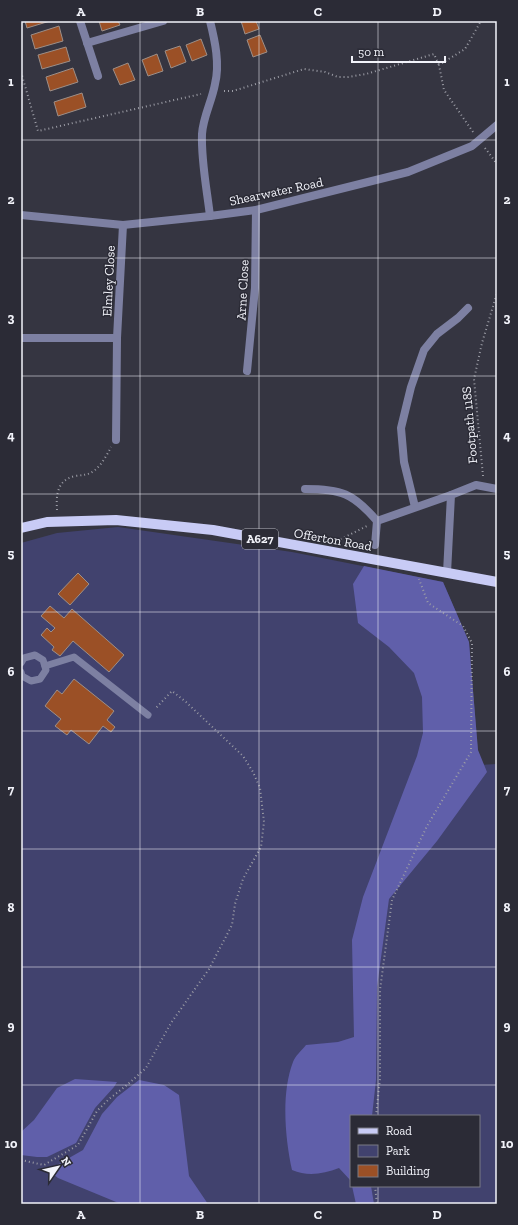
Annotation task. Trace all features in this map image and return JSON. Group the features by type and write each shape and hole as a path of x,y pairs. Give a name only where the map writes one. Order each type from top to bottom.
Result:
{"main road":[{"name":"Offerton Road","path":"21,528 47,522 123,520 212,530 497,582"}],"street":[{"path":"80,21 98,76"},
{"path":"87,43 163,21"},
{"path":"210,21 217,56 216,83 202,134 210,216"},
{"name":"Shearwater Road","path":"21,215 123,225 256,210 408,172 472,146 497,125"},
{"name":"Arne Close","path":"247,371 255,288 256,210"},
{"name":"Elmley Close","path":"116,440 117,338 123,225"},
{"path":"414,507 404,462 401,428 411,387 424,350 437,334 458,318 468,308"},
{"path":"21,338 117,338"},
{"path":"377,521 476,485 497,489"},
{"path":"306,490 325,489 346,494 364,506 377,521 374,545"},
{"path":"447,573 451,495"}],"lane":[{"path":"21,672 22,676 31,681 40,679 46,670 43,660 35,655 22,659"},
{"path":"45,666 74,657 148,715"}],"path":[{"path":"439,65 465,49 481,21"},
{"path":"21,72 38,131 213,91 233,91 304,69 325,72 338,77 348,77 366,74 434,54 439,65 444,90 497,164"},
{"name":"Footpath 118S","path":"484,487 474,379 482,343 497,293"},
{"path":"58,522 56,498 59,487 66,480 75,476 86,476 96,470 116,440"},
{"path":"320,550 377,521"},
{"path":"376,1115 380,1079 380,990 392,900 427,826 471,752 472,643 463,626 428,603 415,568"},
{"path":"21,1160 44,1165 78,1145 97,1111 146,1068 171,1023 209,969 232,925 235,904 243,879 261,847 264,822 260,788 253,772 243,756 186,702 172,691 148,715"},
{"path":"375,1187 377,1204"}],"green space":[{"path":"118,527 292,552 443,582 469,642 479,765 497,764 497,1204 21,1204 21,543 57,533"}],"shaded area":[{"path":"364,566 443,582 469,642 478,750 487,772 437,841 389,899 377,987 376,1080 372,1115 350,1115 350,1180 339,1168 316,1174 292,1170 285,1116 289,1074 294,1060 306,1045 338,1042 354,1037 352,940 363,897 417,756 423,733 422,697 414,673 389,647 358,623 353,584"},
{"path":"75,1079 117,1082 95,1108 76,1143 47,1157 21,1155 21,1132 34,1120 57,1088"},
{"path":"139,1080 164,1085 179,1095 189,1176 208,1204 121,1204 58,1178 48,1170 83,1150 102,1114 117,1097"},
{"path":"352,1187 371,1187 374,1204 356,1204"}],"building":[{"path":"25,21 50,21 27,28"},
{"path":"99,21 118,21 120,25 102,31"},
{"path":"241,21 256,21 259,29 245,34"},
{"path":"59,26 63,41 35,49 31,35"},
{"path":"260,35 267,52 253,57 247,40"},
{"path":"201,39 207,55 192,61 186,45"},
{"path":"180,46 186,62 171,68 165,51"},
{"path":"66,47 70,61 42,69 38,55"},
{"path":"157,54 163,71 148,76 142,60"},
{"path":"128,63 135,80 120,85 113,69"},
{"path":"73,68 78,82 50,91 46,77"},
{"path":"82,93 86,107 58,116 54,102"},
{"path":"78,573 89,584 70,605 58,594"},
{"path":"50,606 64,618 72,609 124,655 109,672 73,641 60,656 52,650 54,647 41,635 47,628 51,632 55,628 41,616"},
{"path":"74,679 114,711 107,720 115,727 111,732 103,726 89,744 71,730 67,735 55,726 61,719 45,706 57,690 62,694"}]}
